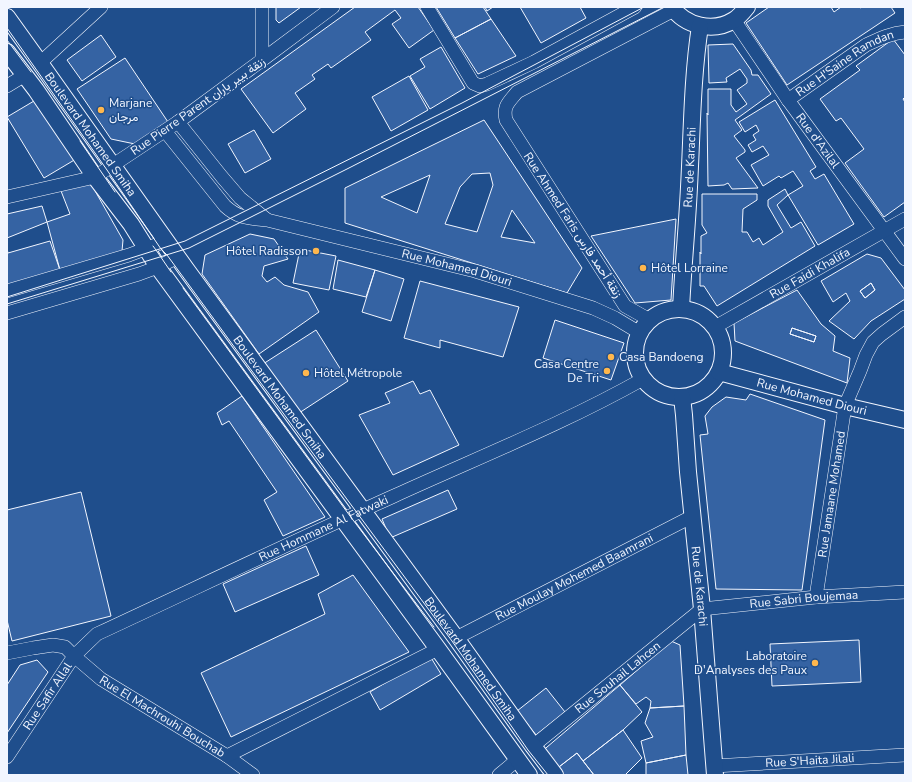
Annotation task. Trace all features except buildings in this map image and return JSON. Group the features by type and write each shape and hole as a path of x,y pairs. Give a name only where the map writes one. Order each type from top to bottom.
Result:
{"street":[{"path":"40,63 101,7"},
{"path":"262,7 262,60"},
{"name":"Rue Pierre Parent زنقة بيير باران","path":"7,197 96,177 178,122 332,7"},
{"path":"427,7 473,83 480,86 540,59 635,7"},
{"path":"673,9 684,19 700,26 720,26 734,20 747,7"},
{"name":"Rue Ahmed Faris زنقة أحمد فارس","path":"650,320 625,306 506,120 504,112 507,104 517,92 673,9"},
{"name":"Boulevard Mohamed Smiha","path":"7,17 166,241 555,775"},
{"name":"Rue d'Azilal","path":"734,20 788,100 905,259"},
{"name":"Rue de Karachi","path":"681,309 696,52 700,26"},
{"name":"Rue H'Saine Ramdan","path":"788,100 866,45 890,34 905,32"},
{"name":"Boulevard Mohamed Smiha","path":"7,52 131,224 158,267 529,775"},
{"path":"7,86 25,75"},
{"path":"178,122 240,198 267,220"},
{"name":"Rue Mohamed Diouri","path":"165,131 231,212 241,216 267,220 475,271 593,308 615,318 640,333"},
{"name":"Rue Faidi Khalifa","path":"715,327 905,219"},
{"path":"7,291 114,259 166,241"},
{"path":"7,313 158,267 178,257"},
{"path":"681,309 690,310 709,320 720,336 723,346 723,356 719,372 715,379 695,394 682,397 668,396 658,392 650,386 643,379 638,370 635,356 635,347 640,333 646,324 659,314 681,309"},
{"name":"Rue Jamaane Mohamed","path":"816,597 845,406 866,354 873,342 905,317"},
{"name":"Rue Mohamed Diouri","path":"719,372 845,406 905,420"},
{"name":"Rue Hommane Al Fatwaki","path":"74,656 97,634 362,510 520,440 610,398 643,379"},
{"name":"Rue de Karachi","path":"682,397 702,608 714,770"},
{"name":"Rue Moulay Mohemed Baamrani","path":"456,638 693,516"},
{"name":"Rue Sabri Boujemaa","path":"702,608 816,597 905,592"},
{"name":"Rue Souhail Lahcen","path":"533,746 702,608"},
{"path":"7,654 53,645 65,647 74,656"},
{"path":"227,756 438,649"},
{"name":"Rue El Machrouhi Bouchab","path":"74,656 101,678 227,756 253,775"},
{"name":"Rue Safir Allal","path":"7,757 74,656"},
{"name":"Rue S'Haita Jilali","path":"714,770 905,755"},
{"path":"498,775 517,760"}],"tram line":[{"path":"7,297 185,241 462,103 644,7"},
{"path":"7,304 189,248 664,7"},
{"path":"7,28 161,249 167,255 452,641 528,750 548,775"},
{"path":"7,40 31,72"},
{"path":"80,141 115,192"},
{"path":"153,246 171,272"},
{"path":"183,288 350,516 434,627"}],"place":[{"name":"Marjane مرجان","path":"101,110"},
{"name":"Hôtel Radisson","path":"316,251"},
{"name":"Hôtel Lorraine","path":"643,268"},
{"name":"Casa Bandoeng","path":"611,357"},
{"name":"Casa Centre De Tri","path":"607,371"},
{"name":"Hôtel Métropole","path":"306,373"},
{"name":"Laboratoire D'Analyses des Paux","path":"815,663"}]}
